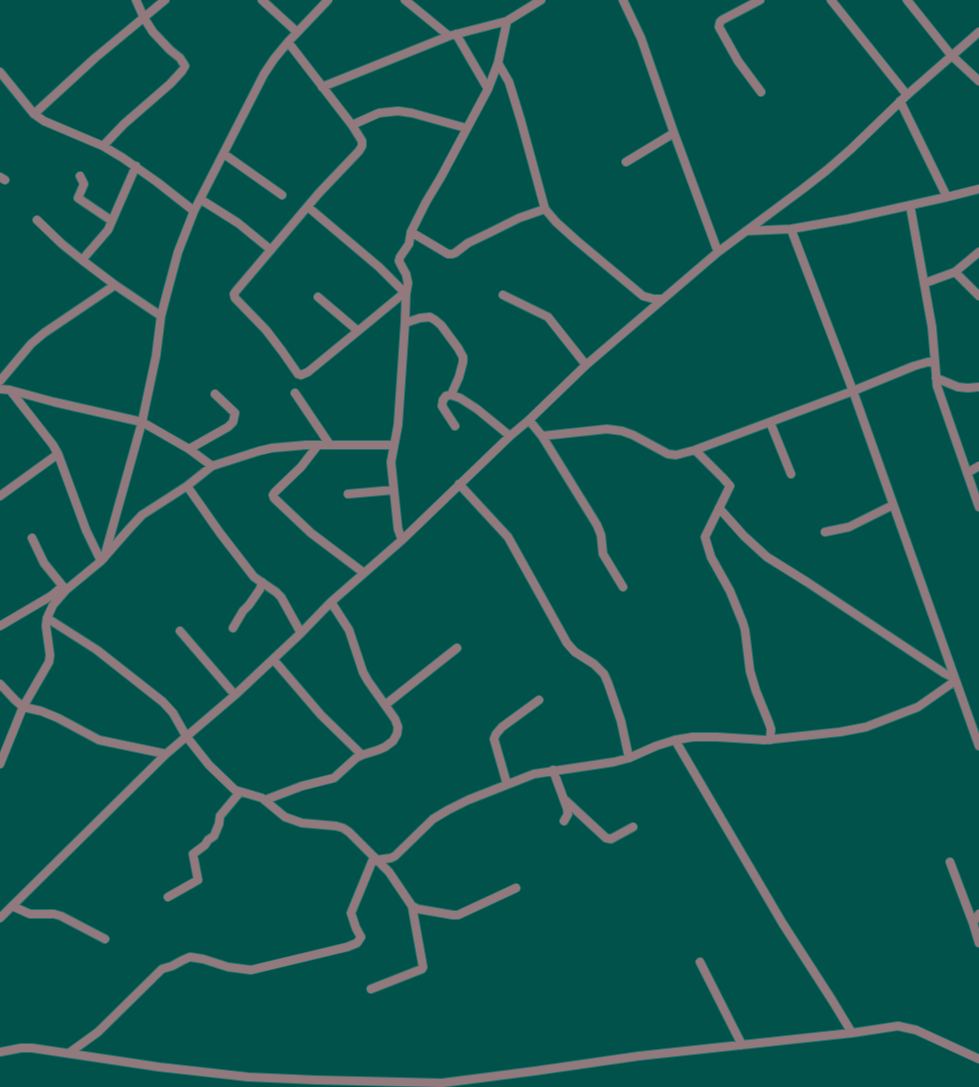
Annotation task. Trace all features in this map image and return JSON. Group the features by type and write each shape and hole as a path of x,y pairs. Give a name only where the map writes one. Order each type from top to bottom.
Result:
{"street":[{"path":"103,146 124,124 170,84 185,66 180,58 153,32 136,0"},
{"path":"34,114 90,63 165,0"},
{"path":"262,0 298,32"},
{"path":"103,559 142,422 156,356 161,316 178,252 194,211 264,74 288,42 328,0"},
{"path":"405,0 452,35 488,88"},
{"path":"322,86 452,35 507,21 541,0"},
{"path":"623,0 641,38 718,252"},
{"path":"760,0 722,20 719,27 738,61 761,92"},
{"path":"832,0 907,95"},
{"path":"907,0 951,55 979,81"},
{"path":"402,540 398,529 391,462 398,425 405,323 405,293 408,283 408,278 399,261 402,252 409,244 411,232 426,202 488,88 498,64 507,21"},
{"path":"0,918 166,754 235,695 331,602 402,540 586,365 718,252 827,170 951,55 979,32"},
{"path":"288,42 352,125 362,141 362,146 236,291 234,294 235,298 266,330 298,374 301,375 308,372 405,293"},
{"path":"498,64 509,82 522,121 545,209 576,240 643,296 662,299"},
{"path":"0,72 34,114 44,121 103,146 136,166 194,211"},
{"path":"900,102 947,197"},
{"path":"352,125 379,113 398,112 412,113 466,128"},
{"path":"626,162 674,133"},
{"path":"224,154 282,195"},
{"path":"82,260 104,235 136,166"},
{"path":"80,176 84,184 78,198 112,221"},
{"path":"746,232 791,229 848,219 979,189"},
{"path":"200,199 238,223 271,250"},
{"path":"910,205 932,327 937,386 979,507"},
{"path":"308,207 378,267 405,293"},
{"path":"411,232 448,254 456,254 468,244 489,233 519,218 545,209"},
{"path":"37,220 82,260 161,316"},
{"path":"791,229 853,391 979,746"},
{"path":"925,283 955,272 979,252"},
{"path":"955,272 979,296"},
{"path":"0,381 31,344 44,333 115,285"},
{"path":"502,295 548,317 586,365"},
{"path":"643,296 644,315"},
{"path":"318,297 358,331"},
{"path":"405,323 430,317 436,320 458,348 463,362 451,395"},
{"path":"542,436 607,429 622,431 668,454 676,455 853,391 914,366 928,362 935,363"},
{"path":"936,378 958,387 979,387"},
{"path":"0,390 10,390 142,422 189,449 212,466"},
{"path":"10,390 58,454 86,530 103,559"},
{"path":"189,449 234,422 235,413 215,394"},
{"path":"295,394 330,445"},
{"path":"455,426 442,406 446,396 451,395 460,398 477,409 510,436"},
{"path":"529,420 542,436 597,525 601,535 603,554 622,587"},
{"path":"770,422 791,474"},
{"path":"0,626 65,588 103,559 142,515 187,486 212,466 272,448 306,445 394,444"},
{"path":"318,445 301,466 275,492 274,498 311,534 364,573"},
{"path":"694,450 730,486 705,538 711,557 730,591 743,623 750,671 769,724 770,740"},
{"path":"0,496 58,454"},
{"path":"967,473 979,466"},
{"path":"459,484 508,537 567,644 604,674 621,720 629,758"},
{"path":"187,486 228,544 254,576 281,597 301,633"},
{"path":"348,494 393,490"},
{"path":"825,532 849,527 893,505"},
{"path":"719,508 744,536 767,557 955,680"},
{"path":"32,538 44,563 65,588"},
{"path":"233,628 242,611 249,605 260,589 262,582"},
{"path":"0,764 23,707 49,662 46,618 65,588"},
{"path":"265,800 302,786 334,778 356,758 385,747 393,741 397,734 396,719 363,672 349,630 331,602"},
{"path":"46,618 97,650 163,702 173,714 186,736 219,775 235,790 257,796 286,817 302,823 343,828 376,858 394,878 412,906 423,967 371,989"},
{"path":"180,631 235,695"},
{"path":"385,705 457,648"},
{"path":"273,659 321,715 362,755"},
{"path":"376,858 395,856 433,818 448,810 534,774 614,762 629,758 656,746 693,737 770,740 866,727 918,707 955,680"},
{"path":"0,684 23,707 41,711 58,718 99,740 166,754"},
{"path":"507,784 494,739 498,730 539,700"},
{"path":"675,740 783,924 852,1033"},
{"path":"553,770 565,800 568,814 564,821"},
{"path":"168,897 198,880 193,854 214,836 220,816 240,792"},
{"path":"565,800 606,838 612,839 633,828"},
{"path":"69,1053 98,1032 162,970 184,960 190,958 203,959 228,967 251,970 357,944 361,937 351,913 376,858"},
{"path":"950,862 979,943"},
{"path":"412,906 418,909 458,915 516,888"},
{"path":"12,906 30,914 54,914 61,916 104,939"},
{"path":"973,923 979,914"},
{"path":"700,962 742,1045"},
{"path":"0,1052 32,1048 150,1066 248,1077 434,1084 535,1072 639,1056 852,1033 898,1026 916,1030 979,1059"}]}
